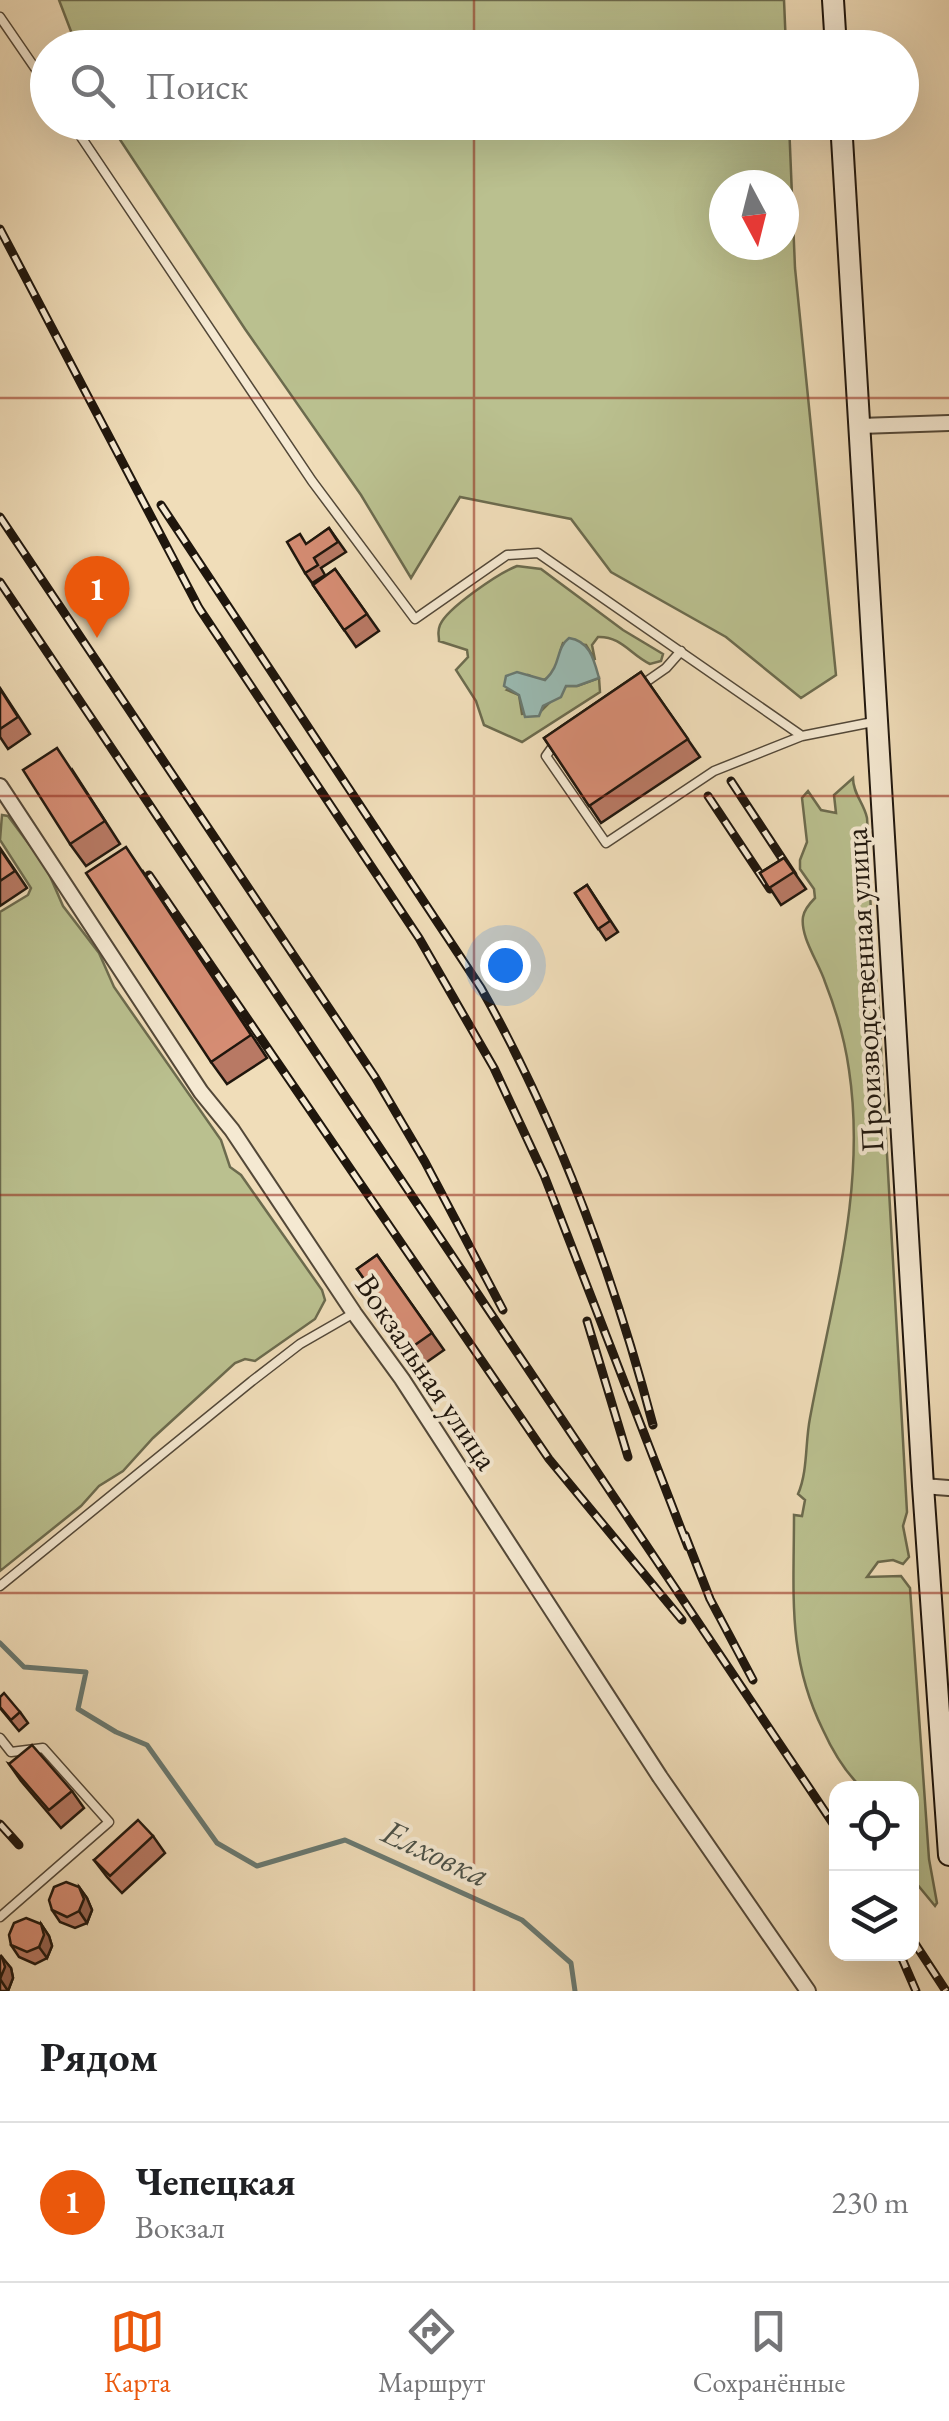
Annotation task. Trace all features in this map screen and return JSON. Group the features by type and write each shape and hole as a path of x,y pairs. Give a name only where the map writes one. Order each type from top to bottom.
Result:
{"main road":[{"path":"833,0 835,30"},
{"name":"Производственная улица","path":"842,140 923,1486 949,1854"}],"street":[{"path":"860,426 949,423"},
{"name":"Вокзальная улица","path":"0,786 191,1077 402,1378 660,1777 808,1991"},
{"path":"923,1486 949,1488"}],"lane":[{"path":"0,17 30,61"},
{"path":"83,140 312,480 415,620 497,560 518,552 538,553 802,736"},
{"path":"628,694 666,668 680,651"},
{"path":"566,736 551,746 546,756 606,843 705,775 802,736 878,722"},
{"path":"0,1586 252,1380 300,1344 354,1314"},
{"path":"0,1738 11,1752 44,1748 109,1822 0,1917"}],"green space":[{"path":"59,0 784,0 785,30 70,30"},
{"path":"120,140 790,140 791,170 709,170 709,260 795,260 836,675 801,698 726,637 611,572 571,519 460,497 411,578 361,495"},
{"path":"517,566 541,569 623,630 663,654 661,661 650,664 620,643 598,637 592,645 595,660 586,645 563,643 551,675 541,681 528,675 507,690 519,695 522,714 540,712 566,686 599,678 600,692 522,742 484,725 476,701 456,670 468,657 467,650 439,641 438,633 445,618 463,601"},
{"path":"853,778 867,818 907,1512 903,1526 909,1557 903,1564 893,1560 878,1562 867,1577 901,1576 910,1588 935,1906 919,1887 919,1781 856,1781 845,1768 811,1703 795,1625 794,1515 802,1516 805,1500 798,1494 844,1246 853,1159 853,1115 845,1048 833,1003 807,941 803,917 815,898 814,889 800,869 807,842 802,798 808,791 821,810 836,813 834,795"},
{"path":"2,815 8,816 46,867 63,906 99,953 114,987 221,1140 230,1167 241,1175 322,1290 325,1300 315,1319 255,1361 235,1363 123,1471 99,1486 81,1506 0,1571 0,912 28,895 31,888 0,840"}],"water":[{"path":"569,638 586,647 599,678 566,686 561,697 543,706 539,716 525,717 519,695 504,686 506,676 517,672 545,680"}],"building":[{"path":"329,528 338,542 314,558 318,565 305,573 287,542 300,534 306,544"},
{"path":"335,569 367,614 344,630 313,585"},
{"path":"641,672 688,739 589,806 544,738"},
{"path":"0,689 18,717 0,729"},
{"path":"57,748 105,821 70,844 23,770"},
{"path":"126,847 251,1035 211,1062 86,873"},
{"path":"0,849 15,871 0,881"},
{"path":"784,858 794,872 769,888 760,873"},
{"path":"587,885 610,921 598,929 575,893"},
{"path":"377,1255 432,1333 412,1347 357,1269"},
{"path":"4,1693 20,1712 11,1720 0,1707"},
{"path":"32,1745 72,1791 49,1810 9,1764"},
{"path":"138,1820 153,1836 110,1876 94,1860"},
{"path":"66,1882 79,1887 84,1899 79,1911 67,1917 52,1910 49,1900 54,1887"},
{"path":"26,1918 41,1924 44,1935 39,1947 27,1952 11,1945 9,1935 14,1923"},
{"path":"0,1956 5,1967 0,1979"}],"waterway":[{"name":"Елховка","path":"0,1643 24,1667 86,1672 78,1709 147,1745 217,1843 257,1866 345,1840 522,1920 571,1963 575,1991"}],"railway":[{"path":"0,229 199,608 419,938 494,1068 544,1175 688,1547"},
{"path":"161,505 481,988 509,1040 581,1201 620,1312 653,1425"},
{"path":"0,517 375,1077 503,1310"},
{"path":"0,582 829,1818"},
{"path":"731,781 793,875"},
{"path":"708,796 770,889"},
{"path":"149,875 549,1459 682,1620"},
{"path":"587,1321 628,1457"},
{"path":"685,1535 710,1599 753,1680"},
{"path":"0,1824 19,1845"},
{"path":"919,1950 946,1991"},
{"path":"903,1961 916,1991"}],"place":[{"name":"Чепецкая","path":"97,638"}]}
